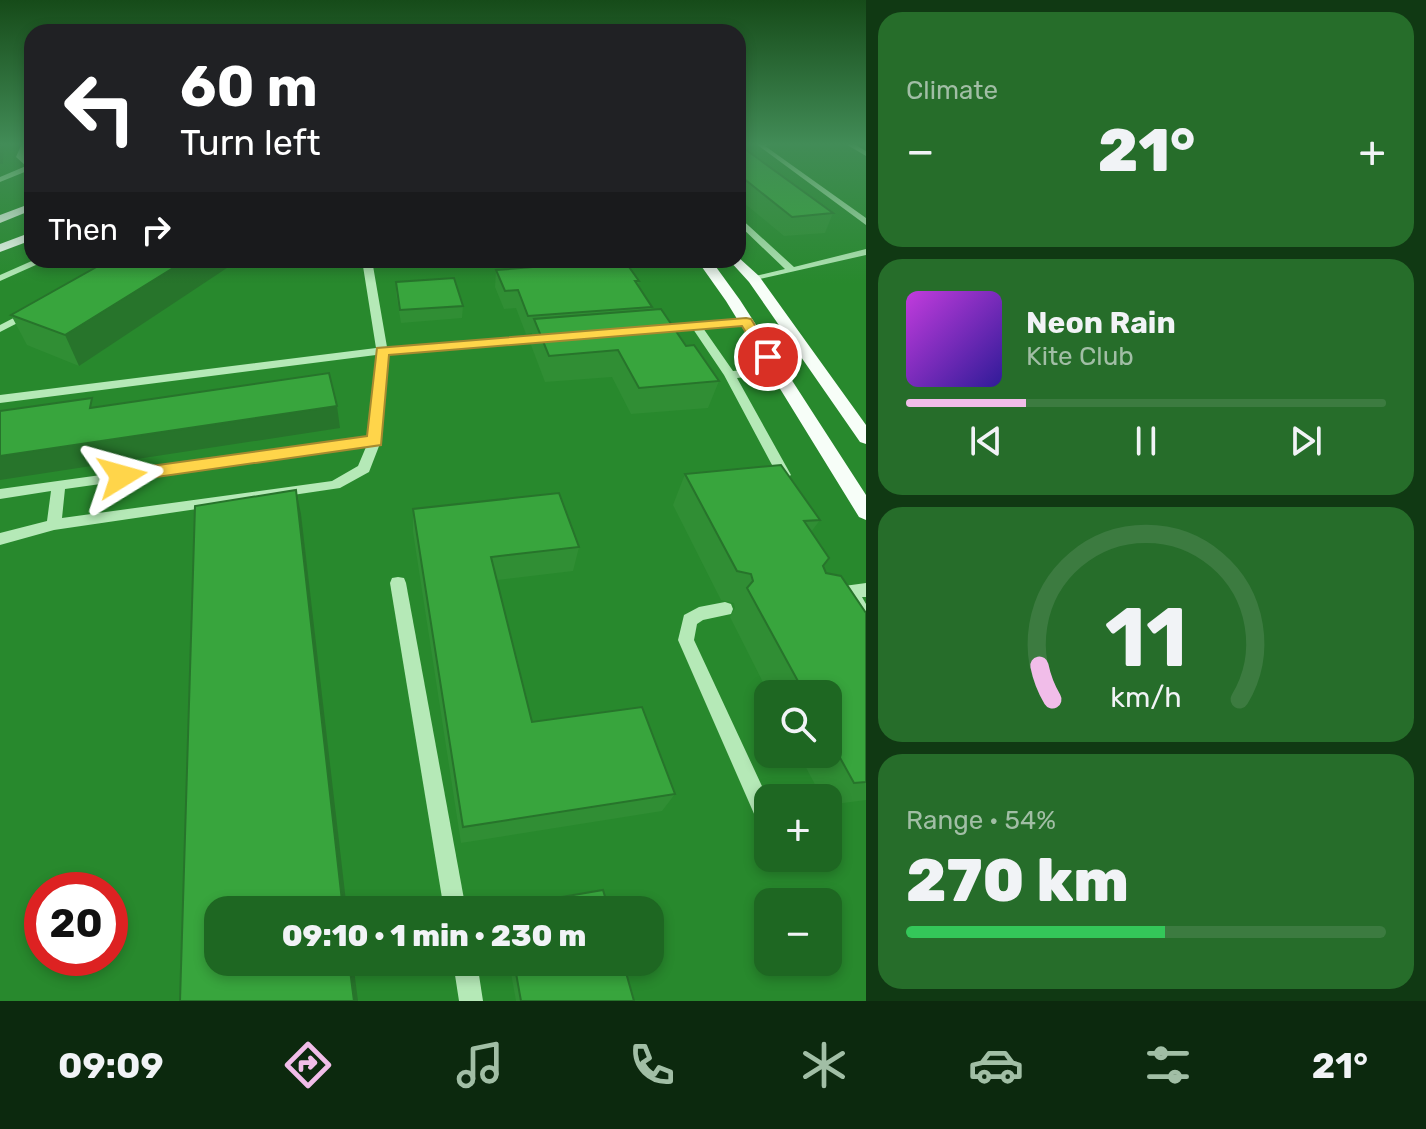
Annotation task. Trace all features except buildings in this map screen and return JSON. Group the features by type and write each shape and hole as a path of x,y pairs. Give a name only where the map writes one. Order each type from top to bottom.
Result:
{"main road":[{"path":"0,219 24,209"},
{"path":"0,248 24,239"},
{"path":"709,268 866,512"},
{"path":"744,268 866,438"}],"street":[{"path":"820,190 866,222"},
{"path":"746,227 792,270"},
{"path":"754,279 866,252"},
{"path":"0,278 24,268"},
{"path":"0,539 54,525 335,485 364,469 375,441 382,351 368,268"},
{"path":"0,329 41,306"},
{"path":"649,330 746,322"},
{"path":"696,326 730,375 784,475"},
{"path":"0,399 382,351 555,337"},
{"path":"730,375 777,370"},
{"path":"0,494 375,441"},
{"path":"54,525 59,485"},
{"path":"398,583 453,896"},
{"path":"851,591 866,619"},
{"path":"725,609 699,614 690,620 686,640 754,791"},
{"path":"467,976 471,1001"}],"route":[{"path":"122,476 375,441 382,351 746,322 768,357"}]}
